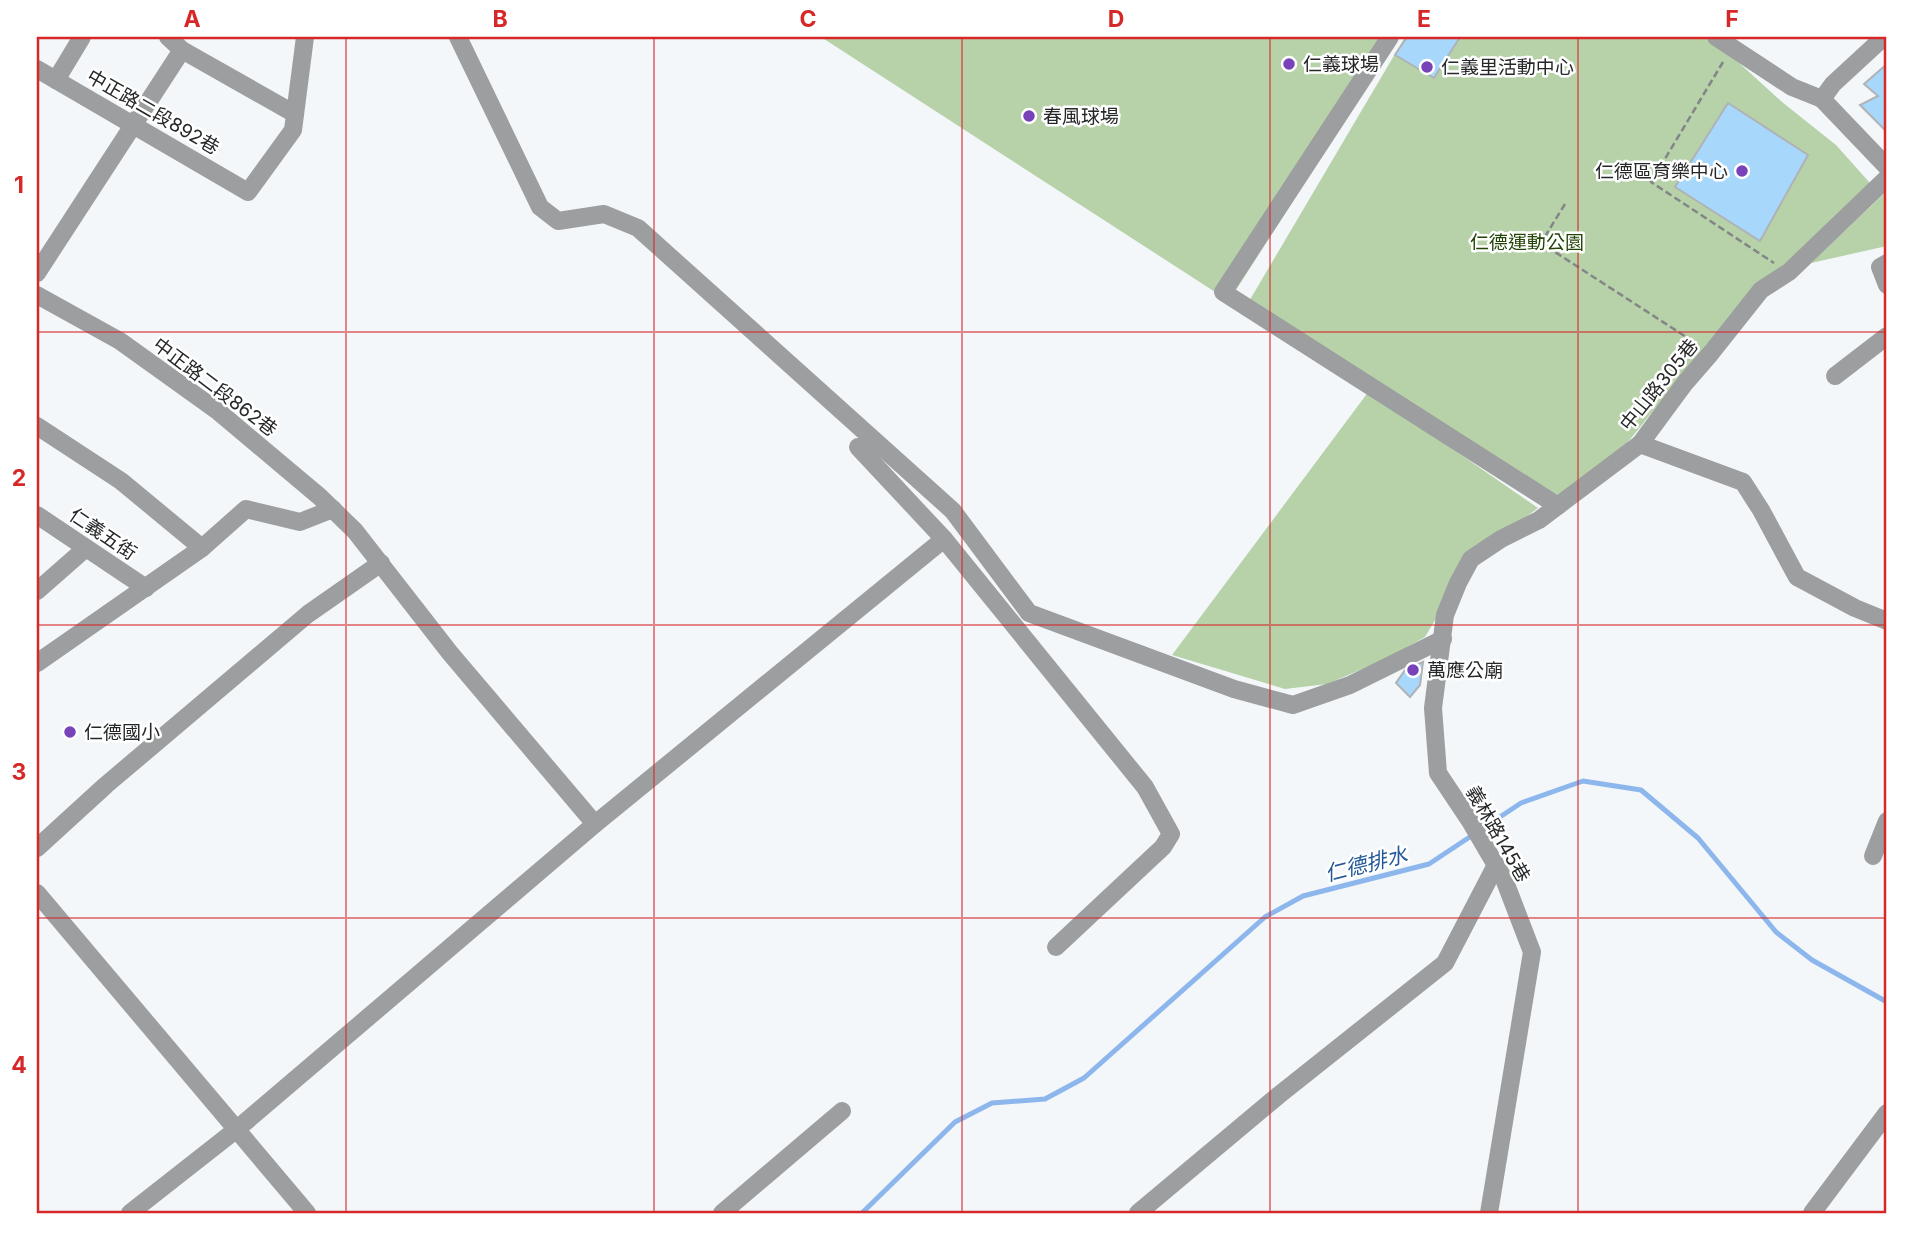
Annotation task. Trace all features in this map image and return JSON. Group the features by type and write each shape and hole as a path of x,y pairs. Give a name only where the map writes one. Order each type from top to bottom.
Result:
{"street":[{"path":"56,80 82,37"},
{"path":"168,37 182,50 295,114 306,37"},
{"path":"458,37 540,207 558,221 604,214 638,228 953,511 1029,613 1234,689 1293,705 1350,685 1443,639"},
{"path":"1390,37 1223,292 1558,506"},
{"path":"1716,37 1792,87 1822,99 1887,167"},
{"path":"1822,99 1833,84 1884,37"},
{"path":"37,273 182,50"},
{"name":"中正路二段892巷","path":"37,69 248,192 293,130 295,114"},
{"name":"中山路305巷","path":"1443,639 1445,615 1471,559 1501,539 1539,520 1640,444 1760,290 1789,272 1887,178"},
{"path":"1887,263 1880,267 1887,285"},
{"name":"中正路二段862巷","path":"37,295 120,341 219,412 333,509 355,531 450,653 595,824"},
{"path":"1835,376 1887,336"},
{"path":"37,426 121,481 202,548"},
{"path":"1640,444 1743,482 1797,578 1887,621"},
{"path":"858,447 944,539 1145,788 1171,834 1163,847 1056,947"},
{"path":"37,663 202,548 246,509 300,522 333,509"},
{"name":"仁義五街","path":"37,515 146,588"},
{"path":"130,1213 237,1129 595,824 944,539"},
{"path":"37,591 86,548"},
{"path":"37,848 106,785 289,630 381,563"},
{"name":"義林路145巷","path":"1443,639 1433,708 1438,773 1504,879 1532,952 1489,1213"},
{"path":"1873,856 1887,821"},
{"path":"1138,1213 1279,1095 1445,963 1496,865"},
{"path":"37,893 307,1213"},
{"path":"722,1213 842,1111"},
{"path":"1812,1213 1887,1113"}],"path":[{"path":"1732,47 1651,182 1789,272"},
{"path":"1565,204 1541,243 1711,353"}],"green space":[{"path":"821,37 1398,37 1229,301"},
{"name":"仁德運動公園","path":"1405,37 1704,37 1725,50 1782,102 1836,145 1878,192 1796,268 1754,286 1607,468 1553,504 1248,303"},
{"path":"1887,191 1887,246 1811,263"},
{"path":"1369,391 1538,508 1472,558 1425,637 1386,659 1327,684 1285,689 1172,655"}],"building":[{"name":"仁義里活動中心","path":"1407,37 1460,37 1434,78 1395,55"},
{"path":"1887,64 1887,132 1860,105 1878,96 1864,84"},
{"name":"仁德區育樂中心","path":"1728,103 1808,155 1760,241 1675,187"},
{"name":"萬應公廟","path":"1423,662 1420,685 1410,697 1396,683 1405,670"}],"waterway":[{"name":"仁德排水","path":"862,1213 955,1122 992,1103 1045,1099 1084,1078 1265,917 1303,896 1429,864 1521,803 1583,781 1641,790 1698,838 1776,932 1812,960 1887,1002"}],"place":[{"name":"仁義球場","path":"1289,64"},
{"name":"仁義里活動中心","path":"1427,67"},
{"name":"春風球場","path":"1029,116"},
{"name":"仁德區育樂中心","path":"1742,171"},
{"name":"萬應公廟","path":"1413,670"},
{"name":"仁德國小","path":"70,732"}]}
